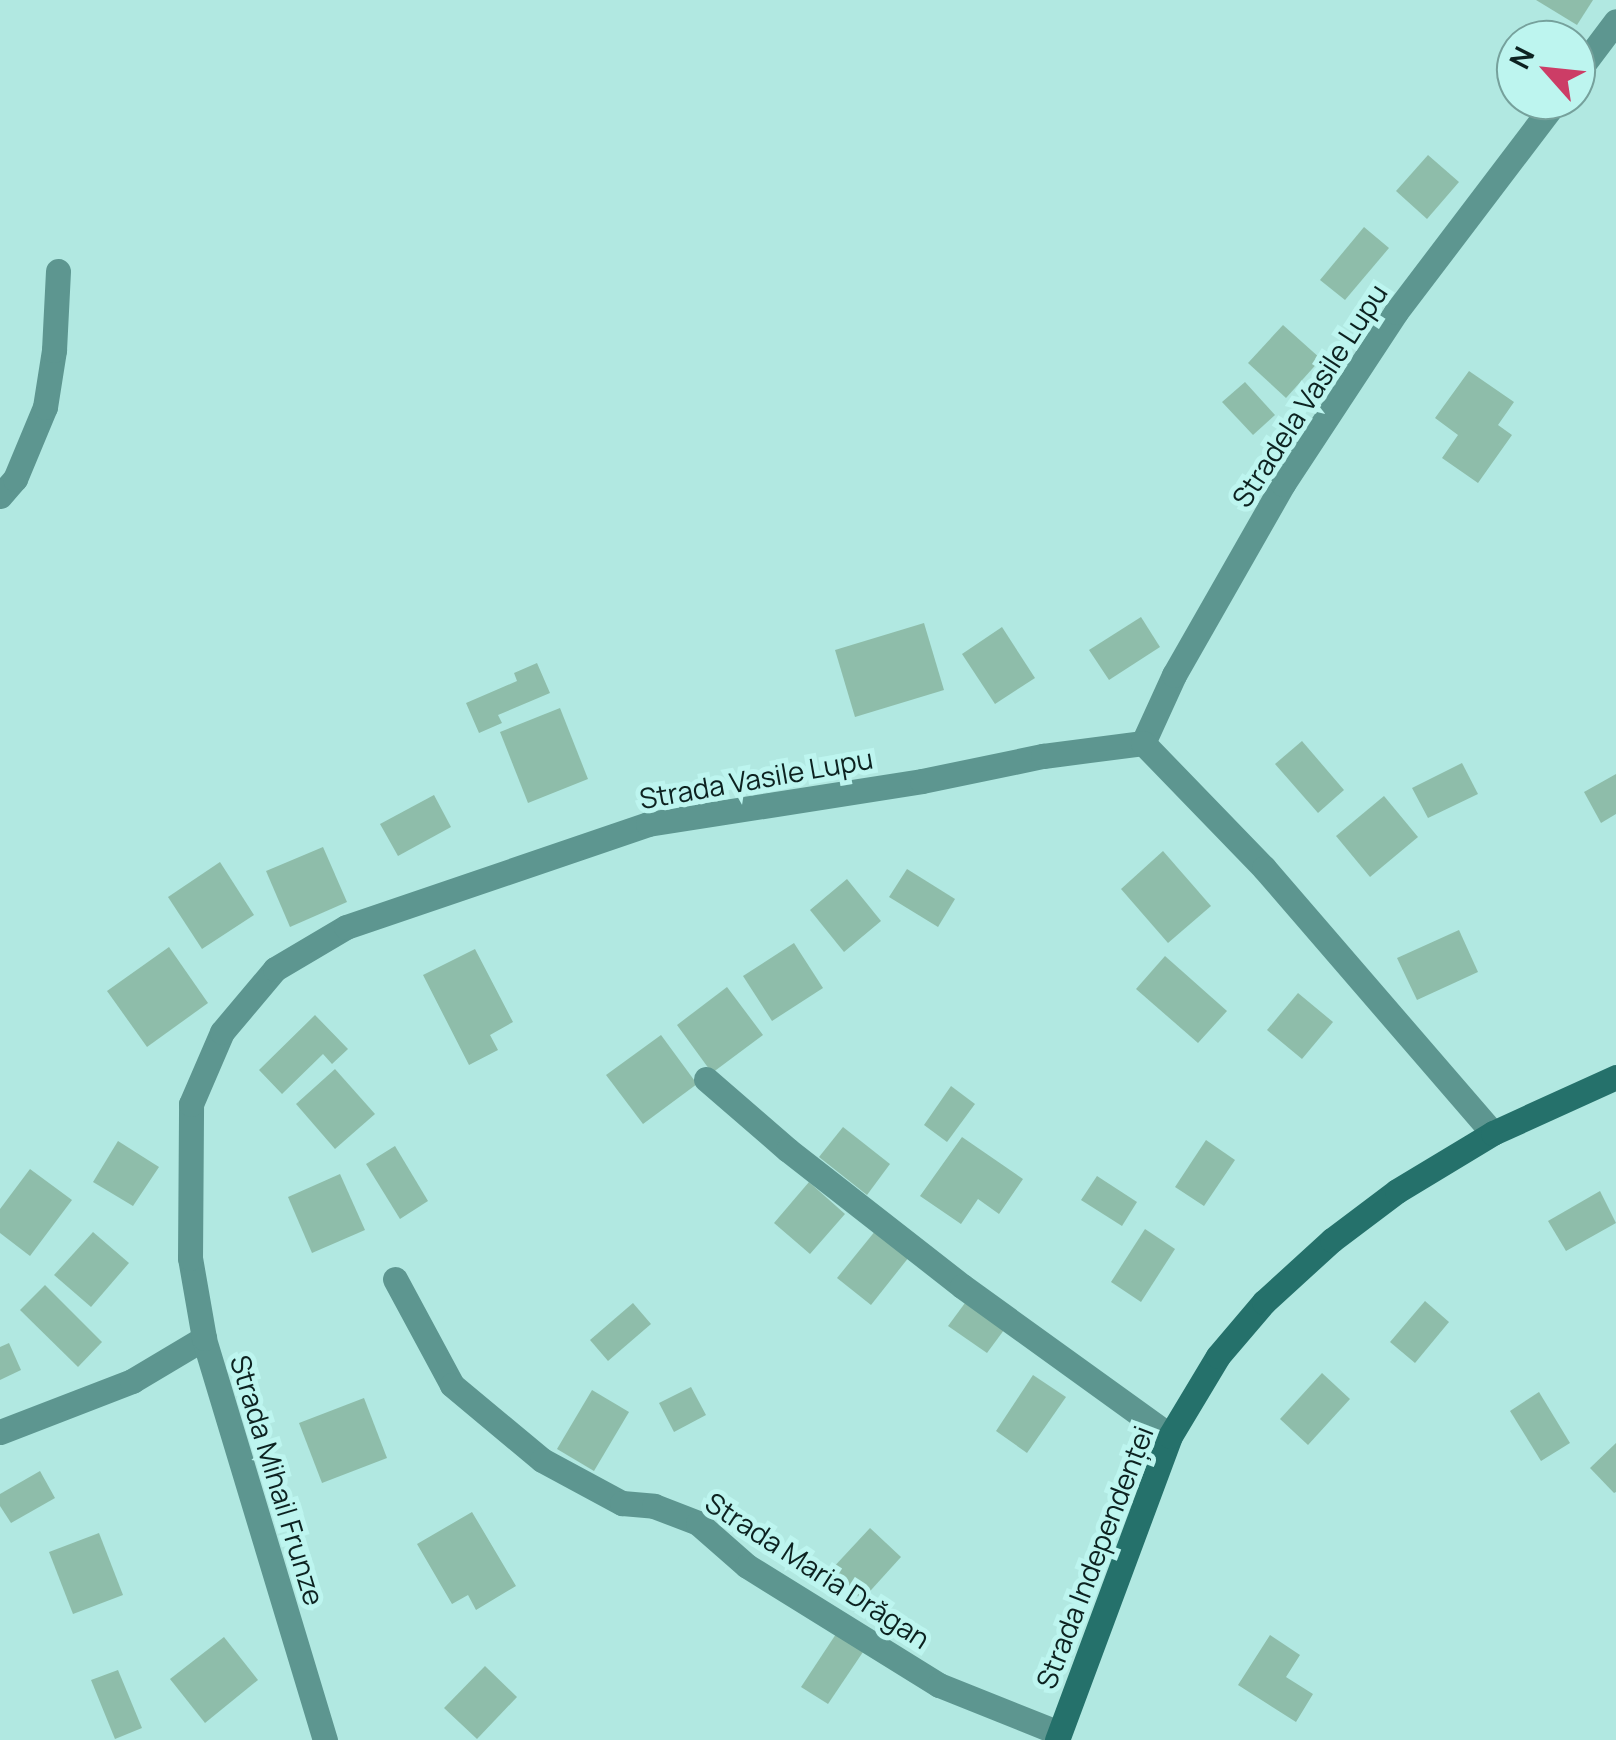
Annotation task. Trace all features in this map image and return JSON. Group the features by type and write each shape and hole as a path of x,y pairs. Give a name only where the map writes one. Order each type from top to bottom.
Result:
{"main road":[{"name":"Strada Independenței","path":"1058,1737 1170,1436 1218,1356 1264,1302 1332,1240 1396,1191 1493,1133 1616,1077"}],"street":[{"path":"1596,48 1616,21"},
{"name":"Stradela Vasile Lupu","path":"1143,743 1174,675 1283,484 1396,312 1542,120"},
{"path":"0,496 15,479 44,408 54,350 58,272"},
{"path":"1143,743 1264,868 1493,1133"},
{"name":"Strada Vasile Lupu","path":"204,1338 190,1258 191,1104 222,1032 274,970 346,927 648,824 922,780 1043,756 1143,743"},
{"path":"706,1078 788,1150 948,1275 1170,1436"},
{"name":"Strada Maria Drăgan","path":"395,1279 452,1385 542,1460 622,1503 654,1506 698,1523 748,1566 939,1685 1058,1737"},
{"name":"Strada Mihail Frunze","path":"0,1432 132,1380 204,1338 325,1740"}],"building":[{"path":"1536,0 1593,0 1580,20 1569,20"},
{"path":"1428,155 1459,182 1427,219 1396,191"},
{"path":"1364,227 1389,248 1345,300 1320,280"},
{"path":"1283,325 1321,359 1286,398 1248,363"},
{"path":"1469,371 1514,402 1498,425 1512,435 1478,483 1442,458 1458,435 1435,418"},
{"path":"1245,382 1275,415 1253,435 1222,402"},
{"path":"1141,617 1160,647 1109,680 1089,650"},
{"path":"924,623 944,690 855,717 835,650"},
{"path":"1002,627 1035,678 995,704 962,654"},
{"path":"537,663 550,693 498,715 502,723 479,733 466,703 517,681 514,673"},
{"path":"560,708 588,779 528,803 500,732"},
{"path":"1302,741 1344,790 1318,813 1275,764"},
{"path":"1462,763 1478,794 1428,818 1412,788"},
{"path":"1616,774 1616,814 1601,823 1584,792"},
{"path":"434,795 451,827 398,856 380,824"},
{"path":"1384,796 1418,837 1370,877 1336,836"},
{"path":"323,847 347,902 290,927 266,871"},
{"path":"1163,851 1211,906 1168,943 1121,889"},
{"path":"220,862 254,915 202,949 168,897"},
{"path":"907,869 955,899 938,927 889,897"},
{"path":"847,879 881,921 844,952 810,910"},
{"path":"1459,930 1478,972 1417,1000 1397,958"},
{"path":"794,943 823,988 772,1021 743,976"},
{"path":"169,947 208,1003 147,1047 107,991"},
{"path":"475,949 513,1022 490,1035 498,1050 469,1065 423,975"},
{"path":"1165,956 1227,1011 1198,1043 1136,989"},
{"path":"727,987 763,1035 712,1073 677,1025"},
{"path":"1298,993 1333,1022 1302,1059 1267,1030"},
{"path":"315,1015 348,1049 332,1064 323,1054 282,1094 259,1070"},
{"path":"661,1035 697,1084 643,1124 606,1075"},
{"path":"335,1069 375,1114 335,1149 296,1104"},
{"path":"951,1086 975,1104 947,1142 924,1125"},
{"path":"843,1127 890,1164 867,1195 819,1157"},
{"path":"962,1137 1023,1179 999,1214 978,1199 961,1224 920,1196"},
{"path":"1206,1140 1235,1160 1204,1206 1175,1187"},
{"path":"118,1141 159,1167 133,1206 93,1182"},
{"path":"395,1146 428,1201 400,1219 366,1164"},
{"path":"30,1169 72,1200 30,1256 0,1233 0,1209"},
{"path":"340,1174 365,1230 312,1253 288,1197"},
{"path":"1097,1176 1137,1202 1122,1226 1081,1200"},
{"path":"809,1182 845,1214 810,1254 774,1223"},
{"path":"1600,1191 1616,1223 1566,1251 1548,1221"},
{"path":"1145,1229 1175,1249 1141,1302 1111,1282"},
{"path":"876,1230 909,1257 871,1305 837,1278"},
{"path":"93,1232 129,1263 91,1307 54,1275"},
{"path":"45,1285 102,1342 78,1367 20,1310"},
{"path":"1425,1301 1449,1322 1415,1363 1390,1342"},
{"path":"633,1303 651,1324 608,1361 590,1340"},
{"path":"965,1303 1004,1330 987,1353 948,1326"},
{"path":"9,1343 21,1370 0,1380 0,1347"},
{"path":"1322,1373 1350,1399 1308,1445 1280,1419"},
{"path":"1033,1375 1066,1397 1027,1453 996,1431"},
{"path":"691,1387 706,1415 674,1432 659,1403"},
{"path":"592,1390 629,1412 594,1471 557,1449"},
{"path":"1539,1392 1570,1443 1541,1461 1510,1411"},
{"path":"364,1398 387,1458 322,1483 299,1423"},
{"path":"1616,1443 1616,1492 1614,1493 1590,1468"},
{"path":"40,1471 55,1498 11,1523 0,1506 0,1494"},
{"path":"472,1512 516,1586 476,1610 468,1595 452,1604 417,1544"},
{"path":"870,1528 901,1557 862,1600 830,1571"},
{"path":"99,1533 123,1595 73,1614 49,1552"},
{"path":"836,1634 863,1652 828,1704 801,1687"},
{"path":"1270,1635 1300,1655 1286,1677 1313,1694 1296,1722 1238,1685"},
{"path":"224,1637 258,1680 205,1723 170,1679"},
{"path":"485,1666 517,1697 477,1739 444,1708"},
{"path":"118,1670 142,1728 115,1739 91,1680"}]}
